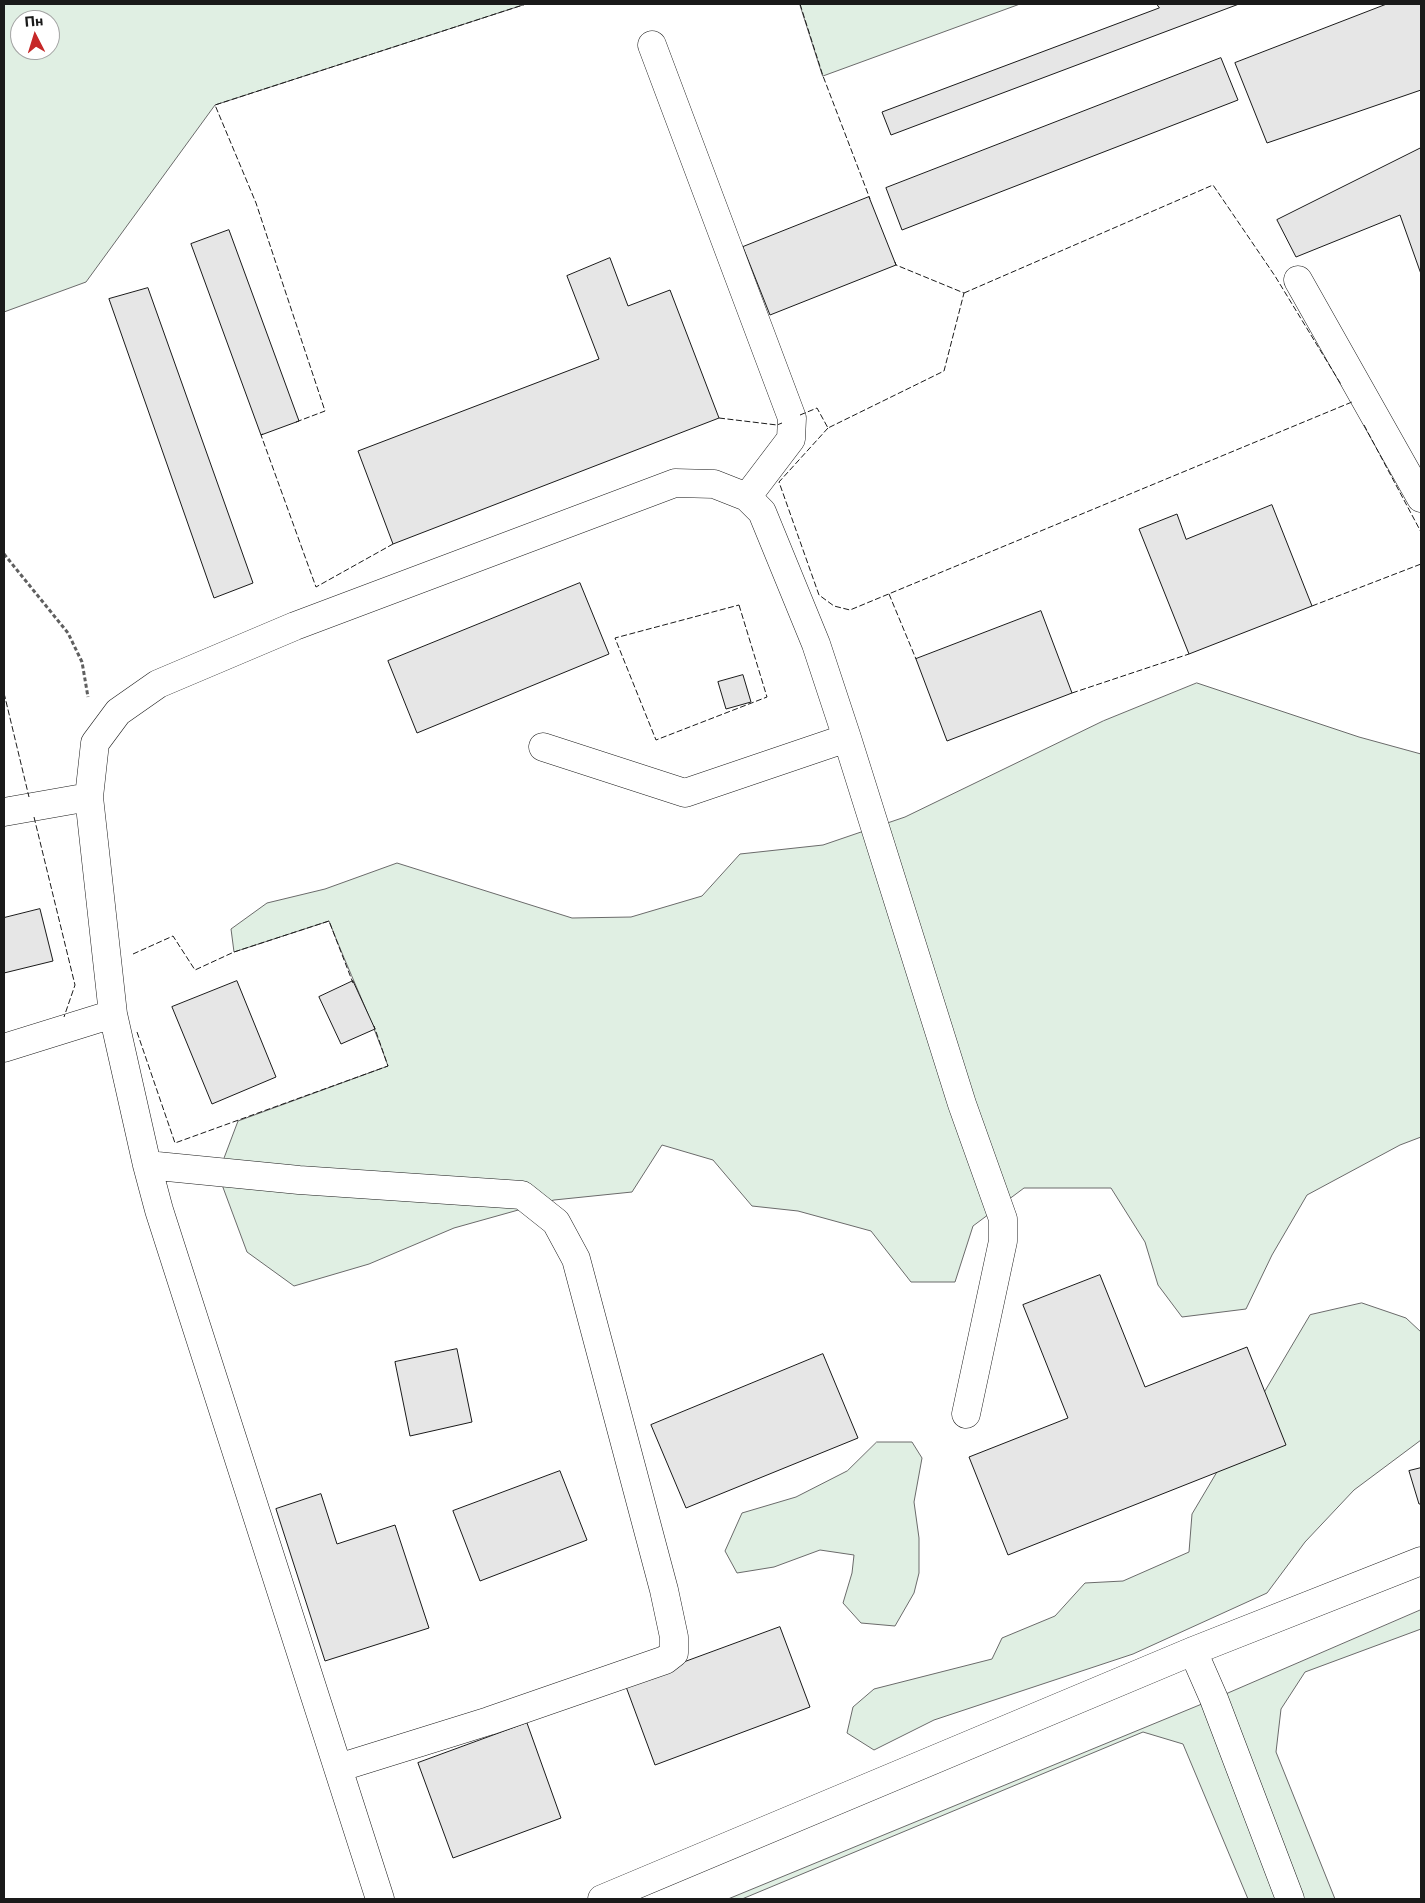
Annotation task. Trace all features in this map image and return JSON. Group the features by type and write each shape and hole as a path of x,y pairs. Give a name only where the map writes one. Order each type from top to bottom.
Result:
{"street":[{"path":"652,46 792,418 792,439 747,497"},
{"path":"1298,280 1421,498"},
{"path":"380,1899 146,1165 113,1014 89,797 95,743 118,712 158,684 295,626 675,483 714,484 747,497 762,512 816,644 962,1104 1003,1219 1003,1241 966,1414"},
{"path":"543,747 685,793 847,738"},
{"path":"4,812 89,797"},
{"path":"4,1048 113,1014"},
{"path":"146,1165 299,1180 522,1195 556,1222 576,1259 664,1590 674,1637 674,1653 665,1660 489,1721 338,1768"},
{"path":"602,1899 1193,1651 1421,1560"},
{"path":"1193,1651 1214,1699 1290,1899"}],"path":[{"path":"4,554 68,633 82,662 95,743"}],"green space":[{"path":"4,4 526,4 215,105 86,282 4,312"},
{"path":"800,4 1020,4 823,76"},
{"path":"1197,683 1359,737 1421,754 1421,1137 1400,1145 1307,1195 1272,1255 1246,1309 1182,1317 1158,1285 1145,1242 1111,1188 1024,1188 973,1226 955,1282 911,1282 871,1231 798,1211 752,1206 713,1160 662,1145 632,1192 554,1200 454,1228 369,1264 294,1286 247,1252 218,1174 238,1121 388,1066 329,921 234,952 231,929 267,903 325,889 397,863 572,918 631,917 702,896 740,854 823,845 905,817 1103,721"},
{"path":"1362,1303 1406,1318 1421,1332 1421,1440 1354,1490 1305,1542 1267,1593 1133,1654 934,1720 874,1750 847,1733 853,1707 874,1689 992,1659 1002,1638 1055,1616 1085,1583 1123,1581 1189,1552 1192,1514 1310,1315"},
{"path":"877,1442 912,1442 922,1458 914,1502 919,1538 919,1573 914,1593 895,1626 861,1623 843,1603 852,1573 854,1555 820,1550 774,1567 737,1573 725,1551 742,1513 796,1497 847,1471"},
{"path":"1421,1610 1421,1629 1305,1672 1281,1709 1276,1752 1335,1899 1248,1899 1183,1744 1143,1732 742,1899 728,1899 1214,1699"}],"building":[{"path":"1157,4 1239,4 891,135 882,112 1159,8"},
{"path":"1387,4 1421,4 1421,90 1267,143 1235,63"},
{"path":"1221,58 1238,100 902,230 886,188"},
{"path":"1421,148 1421,274 1400,215 1296,257 1277,220"},
{"path":"869,197 896,265 770,315 743,247"},
{"path":"229,230 299,421 261,435 191,244"},
{"path":"610,258 628,306 670,290 719,418 393,544 358,451 599,359 567,276"},
{"path":"148,288 253,583 214,598 109,299"},
{"path":"1272,505 1312,606 1189,654 1139,529 1177,514 1186,539"},
{"path":"580,583 609,654 417,733 388,661"},
{"path":"1041,611 1072,693 947,741 916,659"},
{"path":"743,675 751,702 726,709 718,682"},
{"path":"40,909 53,961 4,973 4,918"},
{"path":"237,981 276,1077 212,1104 172,1007"},
{"path":"353,981 375,1029 341,1044 319,997"},
{"path":"1100,1275 1145,1387 1247,1347 1286,1445 1008,1555 969,1457 1068,1418 1023,1305"},
{"path":"457,1349 472,1422 410,1436 395,1362"},
{"path":"823,1354 858,1438 686,1508 651,1425"},
{"path":"1421,1468 1421,1504 1419,1504 1409,1471"},
{"path":"560,1471 587,1540 480,1581 453,1511"},
{"path":"321,1494 337,1544 395,1525 429,1628 325,1661 276,1509"},
{"path":"780,1627 810,1707 655,1765 625,1684"},
{"path":"527,1723 561,1818 453,1858 418,1763"}],"fence":[{"path":"296,422 325,411 256,203 215,105 526,4"},
{"path":"800,4 823,76 870,199"},
{"path":"964,293 1213,185 1275,276 1342,386"},
{"path":"800,415 817,408 828,428 944,371 964,293 896,265 895,262"},
{"path":"828,428 779,482 819,595 834,606 850,610 1352,402"},
{"path":"719,418 777,425 782,423"},
{"path":"1364,425 1421,532"},
{"path":"263,434 261,435 316,587 393,544"},
{"path":"1312,606 1421,564"},
{"path":"889,594 916,659"},
{"path":"739,605 767,697 656,740 615,638 739,605"},
{"path":"1072,693 1189,654"},
{"path":"4,693 29,797"},
{"path":"34,817 75,985 64,1017"},
{"path":"133,954 173,936 195,970 234,952 329,921 353,983"},
{"path":"137,1032 175,1143 388,1066 374,1026"}]}
